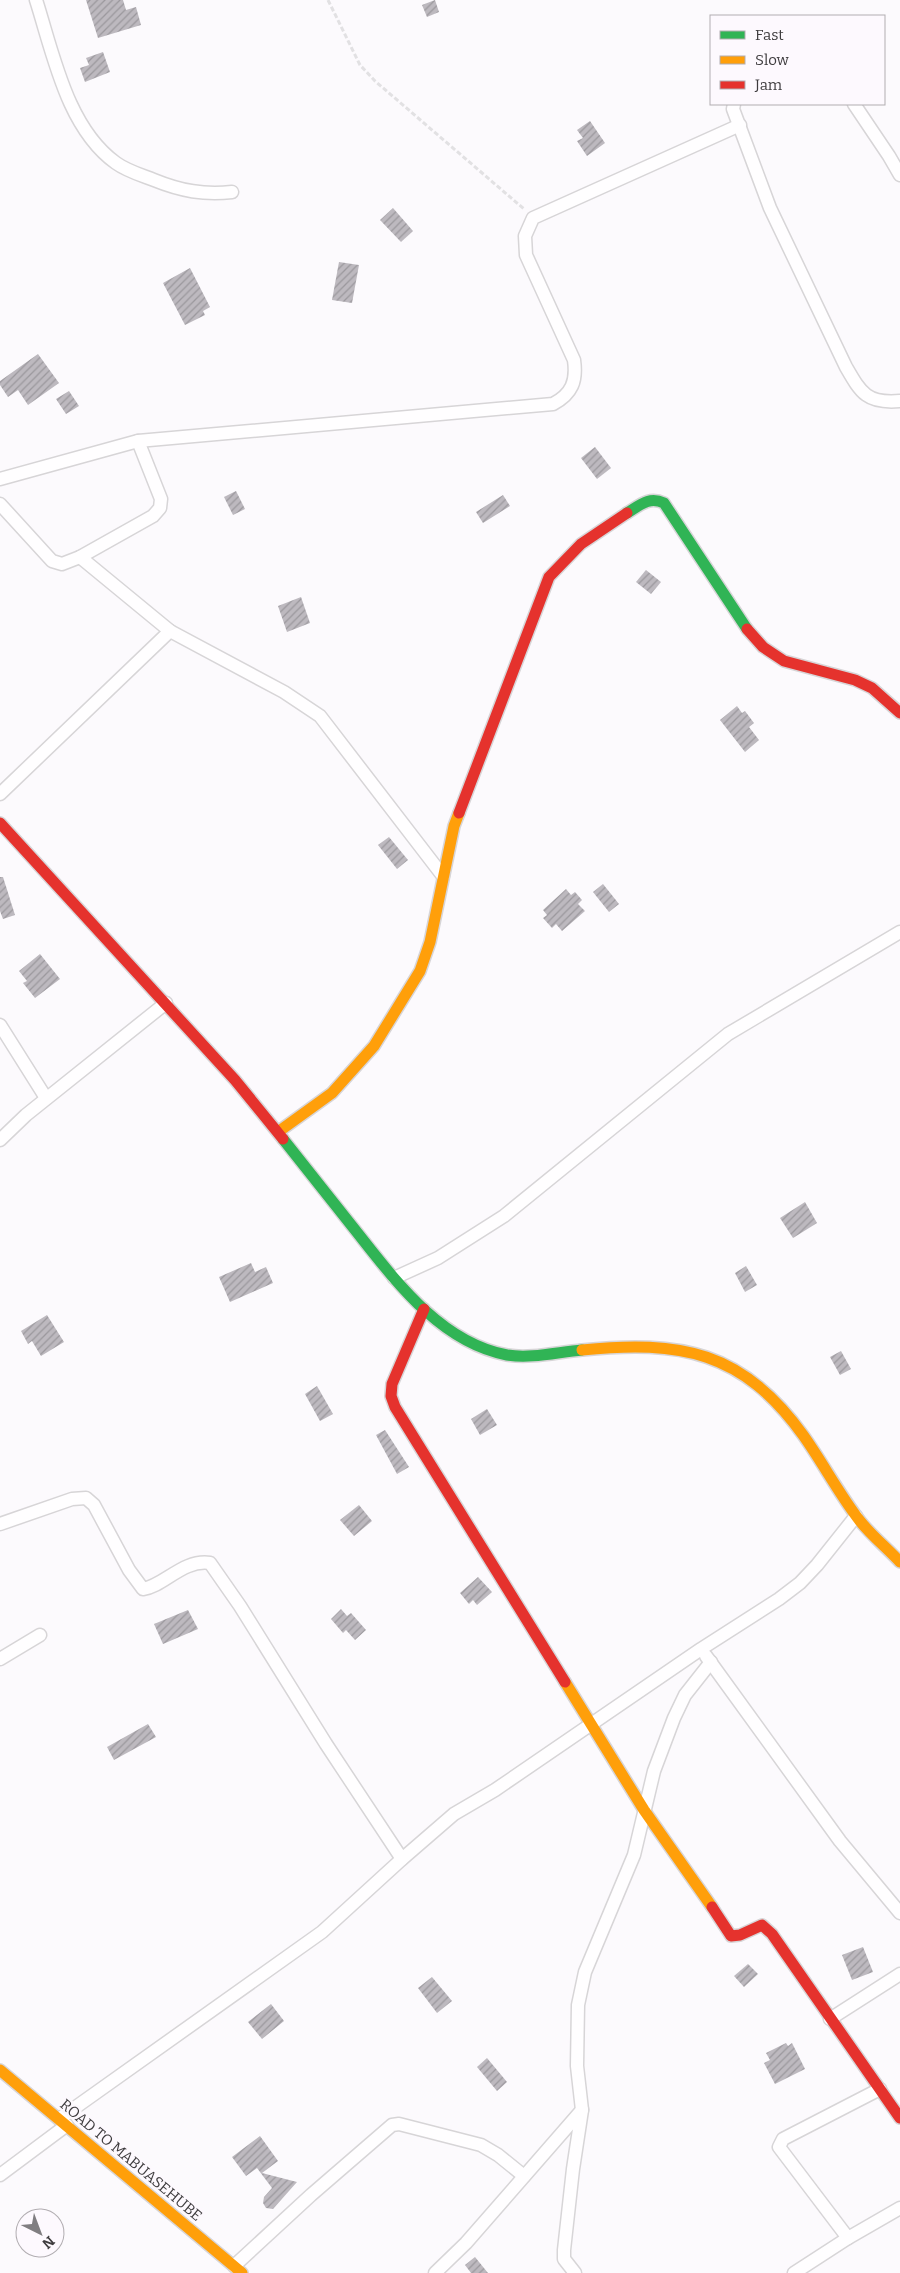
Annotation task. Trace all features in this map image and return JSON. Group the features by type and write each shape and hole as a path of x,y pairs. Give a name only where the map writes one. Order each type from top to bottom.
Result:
{"street":[{"path":"36,0 70,102 80,122 96,143 115,162 140,175 191,192 208,194 232,192"},
{"path":"734,105 770,208 860,391 873,399 900,402"},
{"path":"855,105 890,156 900,175"},
{"path":"0,479 138,441 543,405 562,400 571,391 576,378 574,360 526,255 525,236 533,218 740,125"},
{"path":"0,504 52,561 62,564 80,557 153,516 160,508 161,499 138,441"},
{"path":"278,1132 332,1094 374,1046 420,971 430,942 454,826 549,577 560,562 574,549 646,501 656,499 664,503 742,624 763,647 784,661 855,680 872,688 900,713"},
{"path":"80,557 170,631 284,692 320,716 443,876"},
{"path":"0,794 170,631"},
{"path":"0,823 166,1003 278,1132 394,1278 424,1308 476,1343 508,1355 532,1355 640,1344 664,1346 711,1358 734,1368 760,1386 783,1409 830,1474 856,1516 900,1562"},
{"path":"394,1278 438,1258 504,1216 728,1034 900,932"},
{"path":"0,1140 46,1098 166,1003"},
{"path":"0,1025 46,1098"},
{"path":"424,1308 392,1384 392,1396 395,1407 644,1810 688,1870 731,1936 740,1935 756,1925 762,1925 772,1934 900,2118"},
{"path":"0,1524 72,1499 86,1498 94,1504 129,1570 143,1590 190,1565 202,1562 210,1564 240,1606 326,1744 402,1859"},
{"path":"0,2176 63,2122 322,1932 454,1814 495,1790 800,1583 817,1565 856,1516"},
{"path":"0,1659 40,1635"},
{"path":"701,1649 840,1841 900,1914"},
{"path":"575,2273 564,2259 564,2250 582,2110 577,2066 578,2004 585,1972 634,1855 654,1771 679,1706 699,1675 711,1662"},
{"path":"830,2020 900,1974"},
{"name":"ROAD TO MABUASEHUBE","path":"0,2070 238,2270"},
{"path":"848,2238 779,2147 783,2139 880,2089"},
{"path":"435,2273 466,2243 582,2110"},
{"path":"238,2270 311,2195 392,2126 399,2124 481,2145 498,2155 524,2176"},
{"path":"794,2273 848,2238 900,2208"}],"path":[{"path":"328,0 360,66 375,82 518,202 533,218"}],"building":[{"path":"86,0 123,0 126,10 136,7 141,25 98,38"},
{"path":"435,0 439,12 427,17 422,5"},
{"path":"103,52 110,72 85,82 80,68 89,65 86,58"},
{"path":"590,121 605,143 587,156 577,141 583,138 577,130"},
{"path":"393,208 413,231 401,242 380,220"},
{"path":"339,262 359,265 352,303 332,300"},
{"path":"190,268 210,307 203,311 205,315 185,325 163,283"},
{"path":"38,354 59,383 28,405 18,390 8,397 0,385 0,381"},
{"path":"69,391 79,406 66,414 56,399"},
{"path":"595,447 611,468 597,479 581,458"},
{"path":"236,491 245,509 233,515 224,497"},
{"path":"503,495 510,506 483,523 476,512"},
{"path":"646,570 661,582 651,594 636,582"},
{"path":"301,597 310,623 287,632 278,606"},
{"path":"737,706 742,713 745,711 754,723 749,727 759,740 745,752 720,720"},
{"path":"389,837 408,860 397,869 378,845"},
{"path":"0,877 3,877 15,915 3,919 0,911"},
{"path":"603,884 619,904 609,912 593,892"},
{"path":"566,889 571,895 575,892 582,900 578,904 585,911 562,931 556,924 552,928 543,918 547,915 543,910"},
{"path":"40,954 60,979 35,998 23,983 27,981 19,971"},
{"path":"805,1202 817,1223 793,1238 780,1218"},
{"path":"251,1263 255,1272 266,1267 273,1283 230,1302 219,1277"},
{"path":"746,1266 757,1285 745,1292 735,1273"},
{"path":"47,1315 64,1342 41,1356 32,1341 28,1344 21,1331"},
{"path":"841,1351 851,1369 840,1375 830,1357"},
{"path":"317,1386 333,1414 320,1421 305,1394"},
{"path":"487,1409 497,1425 480,1435 471,1419"},
{"path":"385,1430 409,1467 397,1474 376,1435"},
{"path":"359,1505 372,1521 354,1536 340,1520"},
{"path":"478,1577 492,1592 477,1605 473,1600 469,1604 460,1593"},
{"path":"341,1609 347,1616 351,1613 366,1630 355,1640 346,1630 343,1633 331,1619"},
{"path":"188,1610 198,1629 163,1644 154,1624"},
{"path":"148,1724 156,1737 114,1760 107,1747"},
{"path":"863,1947 873,1972 852,1980 842,1955"},
{"path":"748,1964 758,1974 744,1987 734,1976"},
{"path":"432,1977 452,2001 437,2013 418,1988"},
{"path":"271,2004 284,2021 262,2039 248,2022"},
{"path":"786,2043 788,2046 792,2043 805,2069 775,2084 764,2063 770,2060 766,2053"},
{"path":"487,2058 507,2082 497,2091 477,2067"},
{"path":"260,2136 278,2161 262,2173 297,2182 273,2209 266,2208 263,2203 264,2197 272,2188 257,2168 246,2176 232,2157"},
{"path":"475,2257 488,2273 471,2273 465,2265"}],"traffic: fast":[{"path":"627,513 640,504 649,501 654,500 664,503 747,629"},
{"path":"283,1139 383,1265 400,1285 438,1322 482,1348 507,1355 535,1356 582,1350"}],"traffic: slow":[{"path":"278,1132 332,1093 374,1046 420,971 430,942 454,826 459,813"},
{"path":"582,1350 617,1347 649,1347 679,1350 707,1357 733,1369 757,1385 780,1407 803,1435 860,1521 900,1562"},
{"path":"565,1682 644,1810 712,1907"},
{"path":"0,2070 242,2273"}],"traffic: jam":[{"path":"459,813 549,577 581,544 627,513"},
{"path":"747,629 763,647 784,661 855,680 872,688 900,713"},
{"path":"0,823 235,1080 283,1139"},
{"path":"424,1309 392,1384 391,1396 395,1407 565,1682"},
{"path":"712,1907 731,1936 740,1935 762,1925 772,1934 900,2118"}]}
